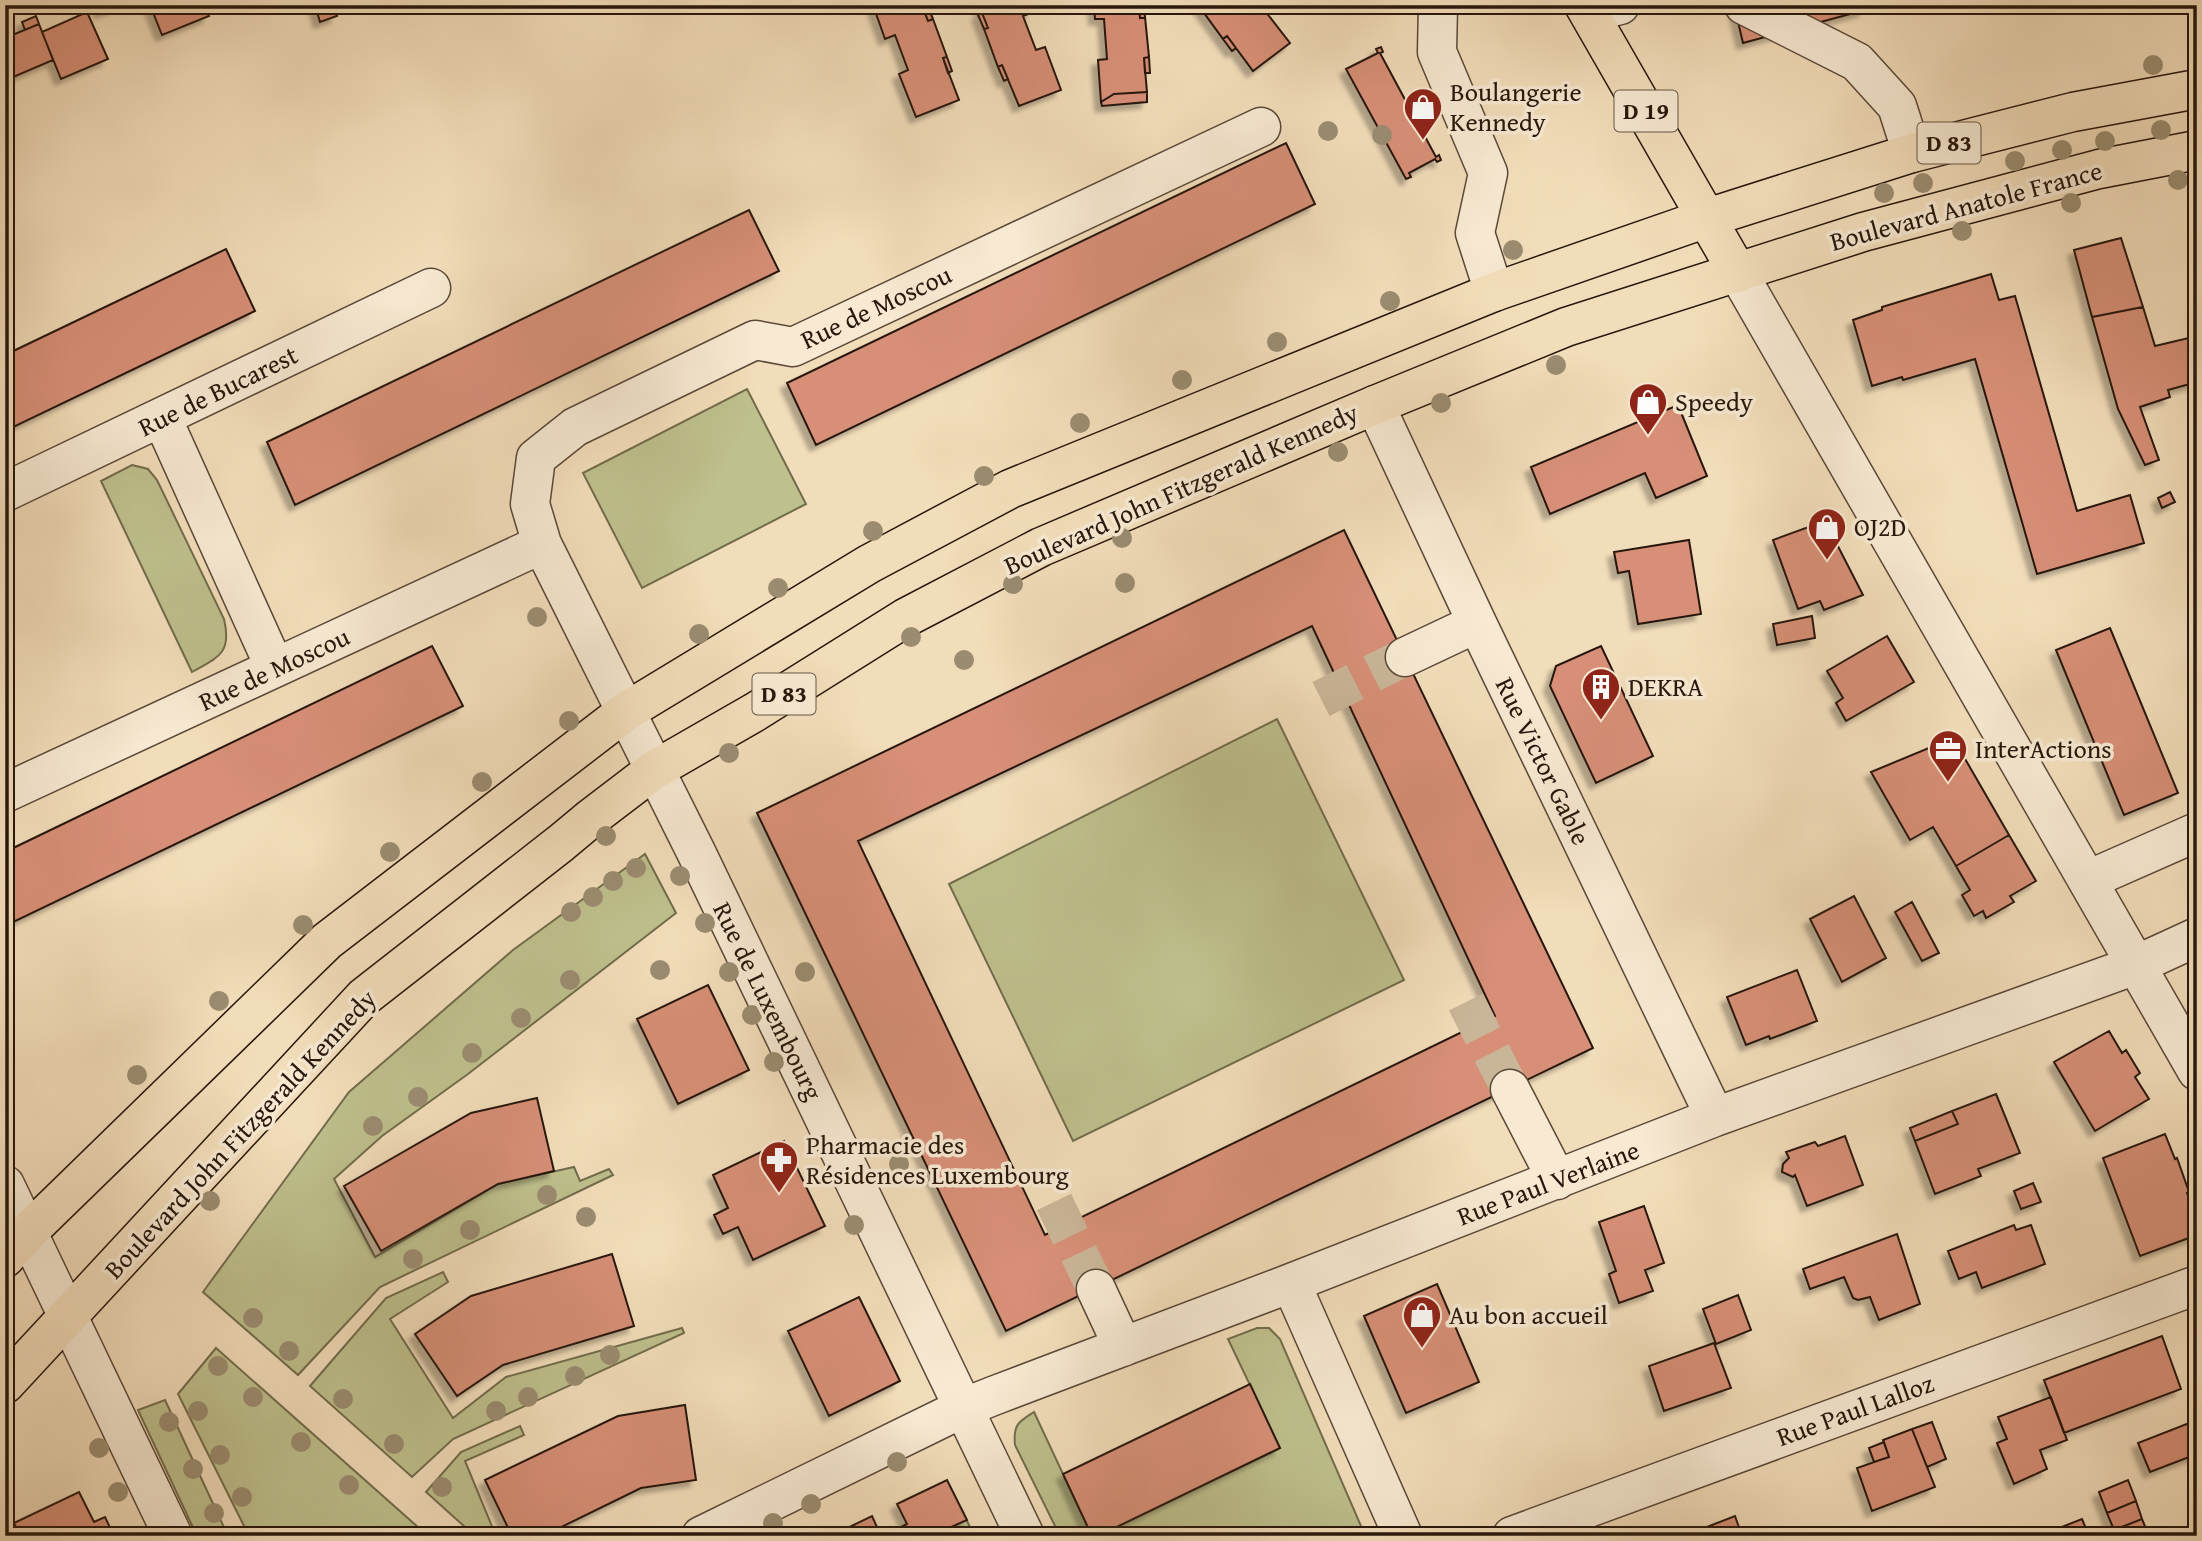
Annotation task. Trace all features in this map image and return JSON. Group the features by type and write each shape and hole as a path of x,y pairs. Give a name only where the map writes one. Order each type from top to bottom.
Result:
{"main road":[{"name":"D 19","path":"1598,8 1738,273"},
{"name":"D 83","path":"16,1245 327,940 625,712 869,564 1010,489 1494,292 1707,218 1912,153 2073,112 2197,89"},
{"name":"Boulevard Anatole France","path":"1738,273 1863,232 2099,169 2197,150"},
{"name":"Boulevard John Fitzgerald Kennedy","path":"5,1384 364,996 654,770 755,712 905,618 1041,547 1374,405 1566,327 1738,273"}],"street":[{"path":"1438,5 1437,52 1488,173 1475,233 1494,292"},
{"path":"1744,5 1857,62 1897,106 1912,153"},
{"name":"Rue de Moscou","path":"625,712 542,544 530,503 536,458 575,427 755,340 793,347 1261,127"},
{"path":"1738,273 2197,1071"},
{"name":"Rue de Bucarest","path":"5,492 430,288"},
{"name":"Rue Victor Gable","path":"1374,405 1715,1117"},
{"path":"162,418 275,668"},
{"name":"Rue de Moscou","path":"5,793 542,544"},
{"path":"1405,657 1477,623"},
{"path":"625,712 654,770"},
{"name":"Rue de Luxembourg","path":"654,770 702,864 1025,1536"},
{"path":"2088,880 2197,832"},
{"name":"Rue Paul Verlaine","path":"701,1536 962,1409 1715,1117 2136,965 2197,937"},
{"path":"1510,1089 1557,1180"},
{"path":"5,1185 16,1245 68,1318 173,1536"},
{"path":"1291,1283 1403,1536"},
{"name":"Rue Paul Lalloz","path":"1512,1536 2197,1285"},
{"path":"1096,1289 1123,1347"}],"green space":[{"path":"747,389 806,504 642,588 583,473"},
{"path":"132,465 148,469 157,480 224,619 225,647 216,658 192,672 101,481"},
{"path":"1277,719 1404,980 1073,1141 949,884"},
{"path":"645,854 676,913 468,1074 382,1136 334,1179 375,1257 498,1184 574,1167 580,1181 609,1169 613,1175 380,1287 298,1375 203,1292 349,1092 513,950"},
{"path":"443,1272 448,1282 390,1319 453,1418 506,1377 682,1328 684,1333 453,1439 412,1477 310,1386 386,1298"},
{"path":"1257,1328 1269,1328 1280,1339 1364,1533 1358,1536 1098,1536 1280,1448 1228,1339"},
{"path":"216,1348 428,1536 249,1536 178,1394"},
{"path":"165,1400 228,1536 197,1536 138,1410"},
{"path":"1034,1412 1092,1536 1060,1536 1015,1445 1018,1425"},
{"path":"520,1426 524,1435 465,1461 496,1536 475,1536 426,1492 461,1452"},
{"path":"962,1510 974,1536 907,1536"}],"building":[{"path":"98,5 118,5 118,6 101,12"},
{"path":"150,5 204,5 209,16 162,35"},
{"path":"315,5 333,5 337,16 320,22"},
{"path":"873,5 922,5 928,21 933,19 947,57 943,58 959,100 916,117 899,74 908,70 895,35 885,39"},
{"path":"927,5 933,19 928,21 922,6"},
{"path":"979,5 1028,5 1031,13 1023,16 1036,50 1045,47 1061,90 1019,106 1002,65 998,67 984,29 988,28"},
{"path":"1094,5 1139,5 1140,18 1145,17 1149,57 1144,58 1147,92 1114,94 1101,102 1098,60 1107,59 1104,19 1095,19"},
{"path":"1139,5 1144,5 1145,17 1140,18"},
{"path":"1200,5 1250,5 1255,12 1262,7 1290,43 1253,71 1227,36 1223,39"},
{"path":"1734,5 1864,5 1865,10 1743,43"},
{"path":"87,12 108,59 61,79 42,32"},
{"path":"982,13 988,28 984,29 978,15"},
{"path":"36,16 39,24 25,30 22,22"},
{"path":"39,24 53,60 11,78 5,64 5,38"},
{"path":"1227,36 1236,48 1232,51 1223,39"},
{"path":"1381,47 1383,52 1380,53 1436,157 1439,155 1441,160 1437,162 1435,159 1409,173 1411,177 1406,179 1346,69 1378,53 1376,49"},
{"path":"947,57 952,71 948,73 943,58"},
{"path":"1149,57 1150,73 1145,73 1144,58"},
{"path":"5,64 13,82 5,86"},
{"path":"1002,65 1008,79 1004,81 998,67"},
{"path":"1147,92 1147,102 1102,106 1101,102 1114,94"},
{"path":"1286,143 1315,204 816,445 787,383"},
{"path":"749,210 779,271 295,505 267,442"},
{"path":"2121,238 2143,307 2092,317 2074,250"},
{"path":"226,249 255,311 5,431 5,355"},
{"path":"1991,274 1999,300 2015,296 2077,511 2130,495 2144,543 2037,574 1975,359 1872,386 1853,320 1882,310 1882,307"},
{"path":"2143,307 2155,346 2197,336 2197,382 2168,390 2170,397 2140,407 2159,460 2145,465 2118,409 2092,317"},
{"name":"Speedy","path":"1678,405 1707,476 1656,498 1645,473 1550,514 1531,467"},
{"path":"2170,492 2175,502 2162,508 2158,498"},
{"path":"1825,521 1863,595 1824,610 1820,601 1798,609 1773,540"},
{"path":"1344,530 1593,1048 1006,1331 757,813","holes":["1312,626 1495,1016 1045,1235 858,841"]},
{"path":"1689,540 1701,614 1638,624 1629,571 1618,573 1614,552"},
{"path":"1812,616 1815,638 1777,645 1773,624"},
{"path":"2110,628 2178,793 2124,815 2056,650"},
{"path":"1887,636 1914,682 1846,721 1836,703 1843,698 1827,671"},
{"path":"432,646 463,706 5,926 5,852"},
{"name":"DEKRA","path":"1601,646 1653,756 1596,783 1550,686 1556,666"},
{"path":"1953,738 2009,835 1956,866 1933,827 1910,840 1871,772"},
{"path":"2009,835 2036,881 2010,896 2014,902 1986,918 1983,911 1974,916 1962,895 1970,890 1956,866"},
{"path":"1854,896 1886,958 1842,982 1810,919"},
{"path":"1912,902 1939,953 1922,961 1895,912"},
{"path":"1797,970 1817,1021 1746,1045 1727,997"},
{"path":"708,985 749,1070 678,1104 637,1019"},
{"path":"2109,1031 2122,1053 2126,1050 2140,1073 2135,1077 2149,1099 2095,1131 2054,1062"},
{"path":"1996,1094 2020,1153 1978,1169 1981,1176 1935,1194 1915,1141 1958,1124 1952,1111"},
{"path":"537,1098 554,1171 498,1184 381,1251 344,1186 471,1113"},
{"path":"1952,1111 1958,1124 1915,1141 1910,1128"},
{"path":"2165,1134 2189,1192 2187,1193 2197,1219 2197,1235 2140,1256 2103,1158"},
{"path":"1845,1136 1863,1185 1807,1206 1795,1175 1793,1177 1782,1172 1783,1164 1789,1158 1786,1152 1815,1142 1818,1146"},
{"path":"784,1141 825,1226 753,1260 738,1227 723,1234 714,1215 728,1208 713,1175"},
{"path":"2033,1183 2041,1202 2021,1209 2014,1191"},
{"path":"1644,1206 1664,1263 1645,1270 1653,1291 1619,1303 1609,1274 1616,1271 1599,1222"},
{"path":"2014,1225 2016,1230 2031,1225 2045,1264 1982,1288 1976,1272 1959,1279 1948,1251"},
{"path":"1897,1234 1920,1304 1879,1320 1870,1297 1858,1300 1853,1298 1844,1277 1810,1289 1803,1269"},
{"path":"612,1254 634,1326 503,1365 457,1396 415,1334 471,1296"},
{"name":"Au bon accueil","path":"1437,1284 1479,1382 1406,1413 1364,1316"},
{"path":"1738,1295 1751,1330 1716,1344 1703,1309"},
{"path":"859,1297 900,1381 829,1416 788,1331"},
{"path":"2162,1336 2181,1389 2064,1433 2044,1380"},
{"path":"1714,1343 1731,1388 1664,1411 1649,1366"},
{"path":"1250,1384 1280,1448 1098,1536 1092,1536 1063,1474"},
{"path":"2051,1397 2067,1440 2040,1450 2047,1469 2014,1484 1997,1443 2007,1439 1998,1417"},
{"path":"685,1405 696,1480 641,1488 543,1536 512,1536 485,1480 618,1416"},
{"path":"2197,1420 2197,1454 2150,1472 2138,1443"},
{"path":"1932,1422 1946,1459 1927,1467 1912,1429"},
{"path":"1912,1429 1935,1487 1872,1511 1857,1468 1889,1457 1883,1440"},
{"path":"1884,1442 1889,1457 1874,1462 1869,1448"},
{"path":"947,1480 967,1520 949,1528 953,1536 883,1536 907,1524 897,1504"},
{"path":"2128,1480 2136,1501 2107,1513 2099,1492"},
{"path":"79,1492 94,1522 105,1517 114,1536 20,1536 14,1523"},
{"path":"2136,1501 2142,1519 2114,1530 2107,1513"},
{"path":"872,1516 881,1536 831,1536"},
{"path":"1735,1516 1742,1536 1687,1536 1707,1527"},
{"path":"2082,1519 2089,1536 2039,1536"},
{"path":"2142,1519 2149,1536 2116,1536 2114,1530"}],"tunnel":[{"path":"1321,699 1405,657"},
{"path":"1466,1002 1510,1089"},
{"path":"1054,1202 1096,1289"}],"place":[{"name":"Boulangerie Kennedy","path":"1423,141"},
{"name":"Speedy","path":"1648,436"},
{"name":"OJ2D","path":"1827,561"},
{"name":"DEKRA","path":"1601,721"},
{"name":"InterActions","path":"1948,783"},
{"name":"Pharmacie des Résidences Luxembourg","path":"779,1194"},
{"name":"Au bon accueil","path":"1422,1349"}]}
